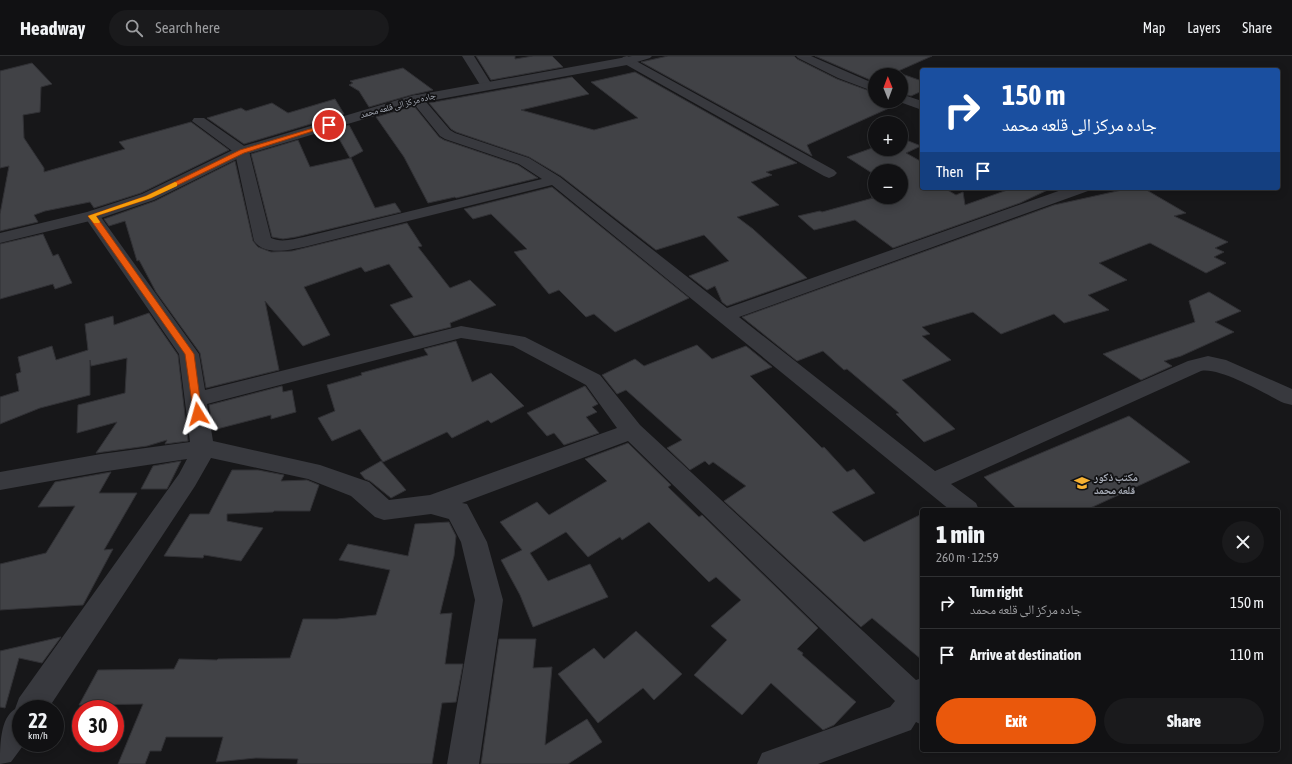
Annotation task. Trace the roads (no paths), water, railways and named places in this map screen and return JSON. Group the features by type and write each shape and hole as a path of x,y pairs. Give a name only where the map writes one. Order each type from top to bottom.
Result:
{"street":[{"path":"468,56 486,85"},
{"name":"جاده مرکز الی قلعه محمد","path":"0,238 92,216 148,197 242,151 416,98 646,56"},
{"path":"802,56 868,85"},
{"path":"627,60 829,173"},
{"path":"416,98 445,133 450,136 524,161 555,180 965,508"},
{"path":"908,101 920,105"},
{"path":"199,121 242,151 263,241 268,244 278,246 304,242 555,180"},
{"path":"725,315 1076,190"},
{"path":"92,216 190,354 202,443 205,448"},
{"path":"196,400 461,332 518,341 593,380 632,431 919,700 900,719 773,764"},
{"path":"932,482 1202,364 1208,363 1226,367 1292,398"},
{"path":"0,481 101,463 205,448 312,471 360,489 384,510 431,504 632,431"},
{"path":"36,700 187,480 205,448"},
{"path":"431,504 458,511 474,542 489,600 463,764"},
{"path":"0,751 12,734"}],"place":[{"name":"مکتب ذکور قلعه محمد","path":"1082,483"}]}
